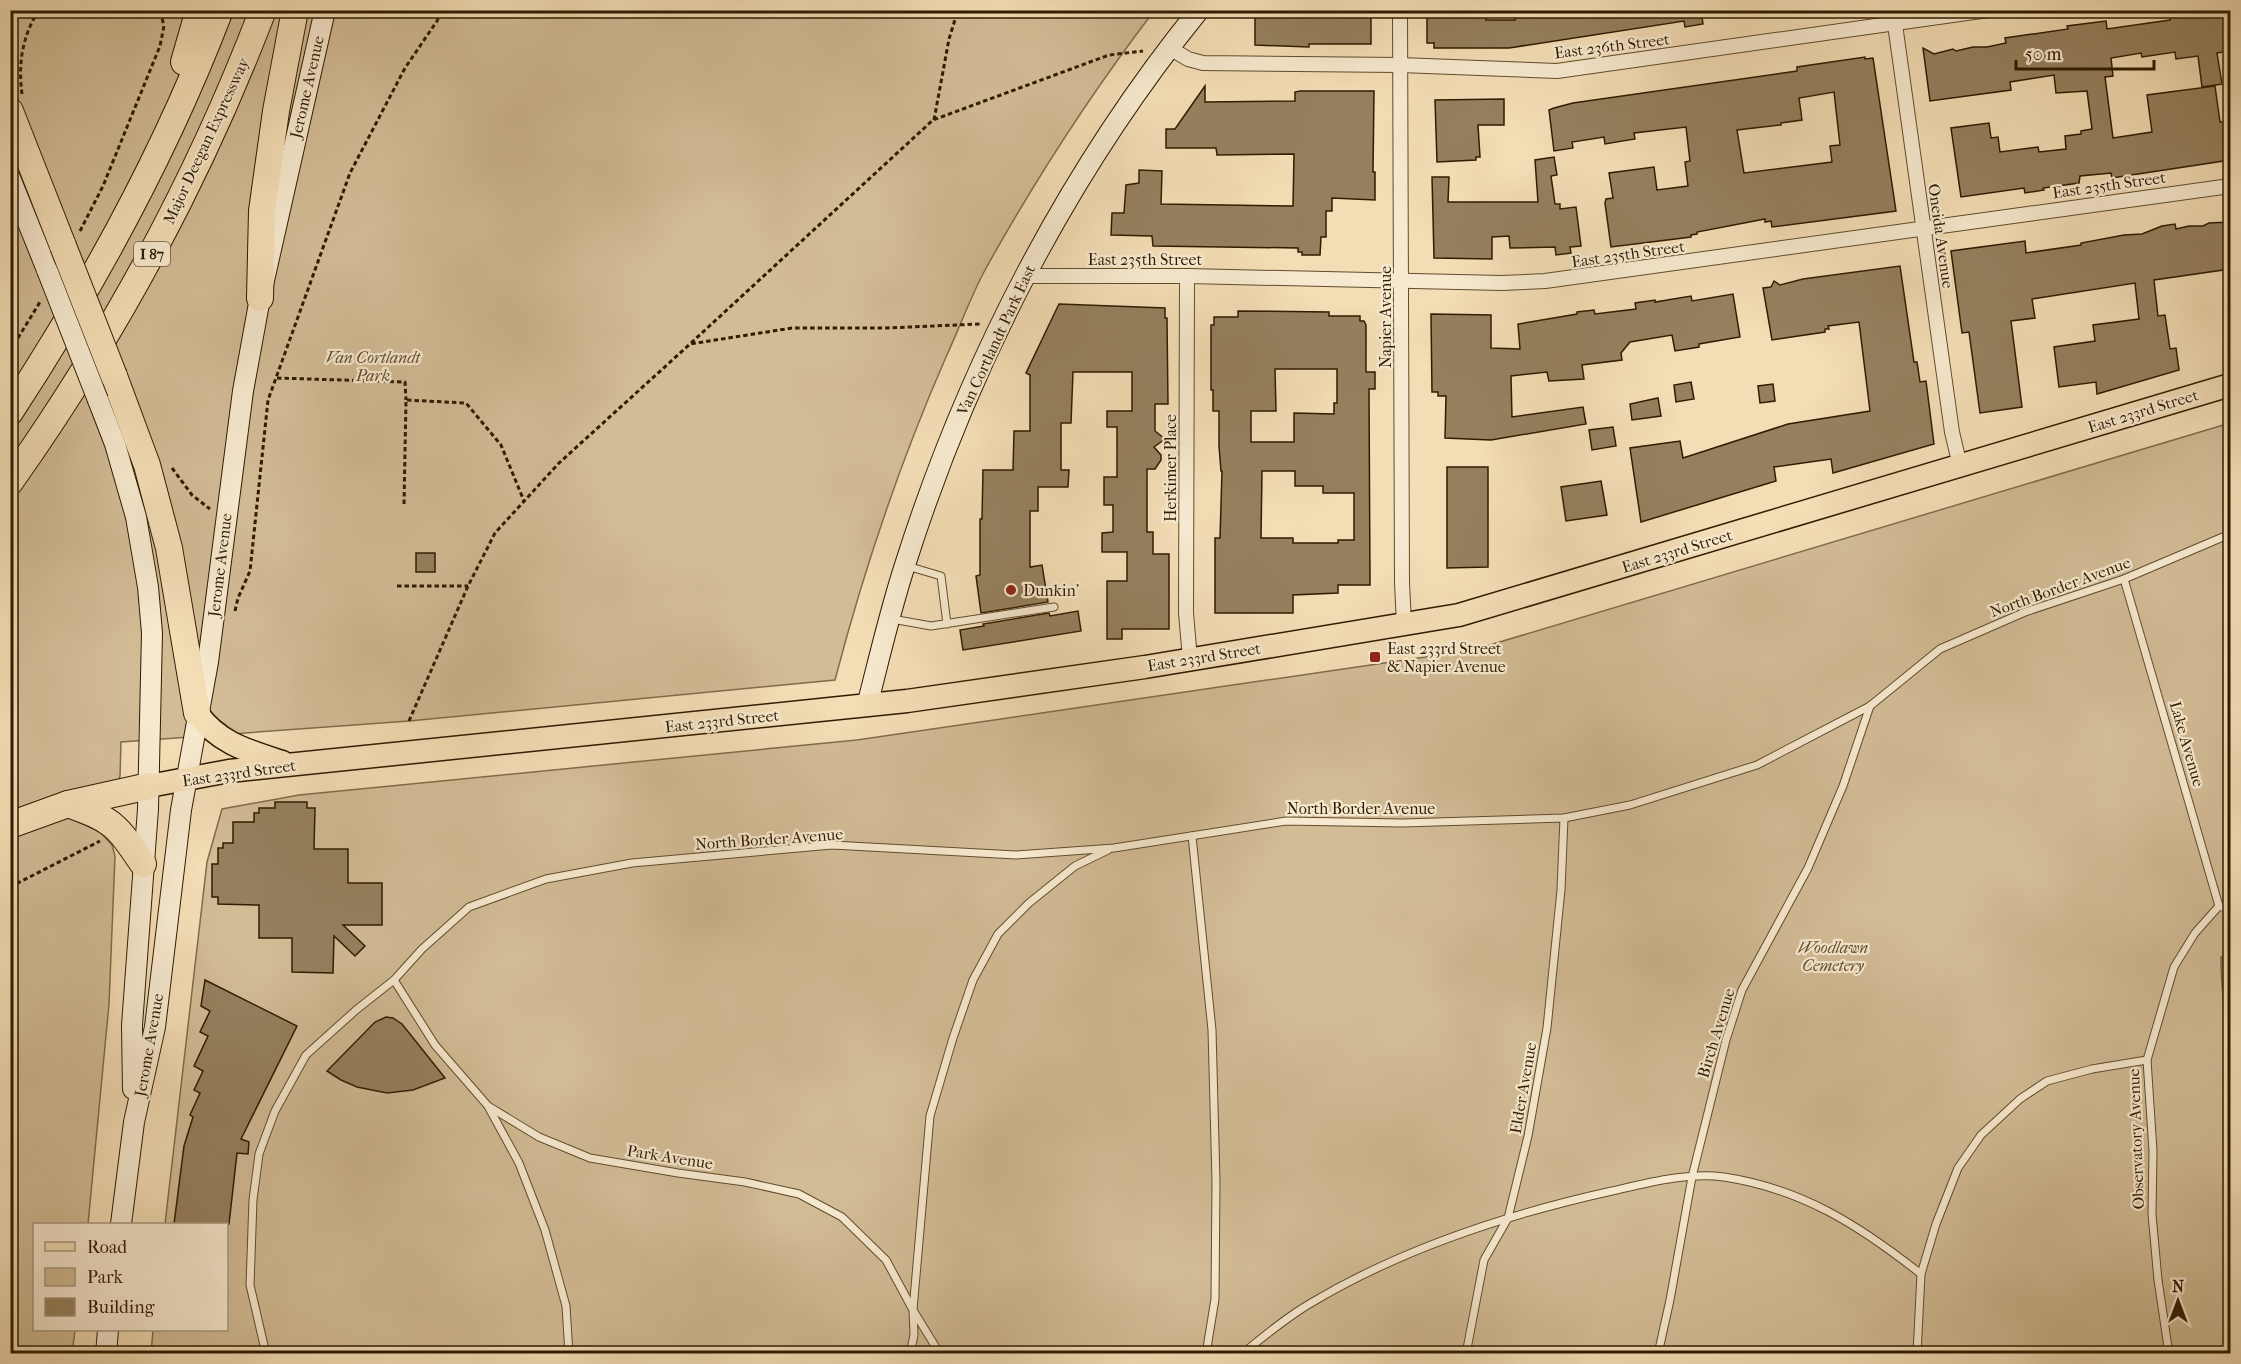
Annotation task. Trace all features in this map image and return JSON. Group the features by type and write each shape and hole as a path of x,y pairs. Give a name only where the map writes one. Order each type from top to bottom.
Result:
{"highway":[{"path":"162,145 199,10"},
{"name":"I 87","path":"10,412 102,262 162,145 220,10"},
{"name":"Major Deegan Expressway","path":"10,482 106,334 169,223 227,101 263,10"},
{"path":"260,298 262,211 276,111 295,10"},
{"path":"10,111 70,241 114,376 147,465 169,548 197,713"},
{"path":"10,503 34,448"},
{"path":"10,825 68,804 149,786"},
{"path":"68,804 102,816 109,821 122,833 143,864"}],"main road":[{"name":"Jerome Avenue","path":"121,1223 134,1122 155,1027 186,779 208,662 243,391 260,298 325,10"},
{"name":"Van Cortlandt Park East","path":"867,706 904,566 955,427 983,363 1026,276 1104,143 1199,10"},
{"name":"Jerome Avenue","path":"10,178 115,444 131,495 141,539 148,587 152,660 149,786 132,1025 134,1122"},
{"name":"East 233rd Street","path":"149,786 229,771 867,706 1029,685 1459,615 1496,606 2230,385"},
{"path":"197,713 215,734 233,745 292,765"},
{"path":"106,1353 108,1331"}],"street":[{"name":"Napier Avenue","path":"1401,10 1404,624"},
{"name":"East 236th Street","path":"1170,48 1188,59 1203,63 1401,65 1557,71 1894,17 1988,10"},
{"name":"Oneida Avenue","path":"1894,17 1952,432 1960,466"},
{"name":"East 235th Street","path":"1026,276 1187,276 1502,283 1565,279 2230,186"},
{"name":"Herkimer Place","path":"1187,276 1186,614 1190,659"}],"lane":[{"name":"North Border Avenue","path":"266,1353 250,1285 253,1200 259,1154 275,1111 306,1055 356,1010 394,980 422,949 469,907 546,879 622,865 832,845 1017,855 1114,848 1286,821 1403,823 1563,818 1630,805 1758,765 1870,706 1940,649 2025,612 2124,579 2230,534"},
{"path":"904,566 941,576 947,624"},
{"name":"Lake Avenue","path":"2124,579 2219,906"},
{"path":"890,618 931,626 1054,607"},
{"name":"Birch Avenue","path":"1658,1353 1692,1177 1726,1040 1742,990 1808,868 1843,786 1870,706"},
{"name":"Elder Avenue","path":"1466,1353 1484,1260 1508,1218 1528,1136 1547,1028 1561,890 1563,818"},
{"path":"1192,836 1212,1030 1216,1182 1215,1299 1206,1353"},
{"path":"910,1353 914,1335 913,1310 930,1116 973,980 998,934 1029,903 1075,866 1114,848"},
{"path":"2219,906 2230,909"},
{"name":"Observatory Avenue","path":"2169,1353 2163,1322 2152,1214 2153,1151 2147,1060 2174,967 2195,933 2219,906"},
{"name":"Park Avenue","path":"394,980 435,1045 488,1106 539,1137 590,1158 745,1182 799,1194 842,1217 886,1260 940,1353"},
{"path":"1917,1353 1921,1274 1936,1224 1958,1168 1981,1135 2020,1099 2047,1081 2092,1069 2147,1060"},
{"path":"488,1106 519,1163 545,1230 566,1306 569,1353"},
{"path":"1242,1353 1310,1304 1355,1279 1421,1249 1508,1218 1574,1199 1642,1184 1692,1177 1723,1177 1783,1191 1836,1214 1881,1243 1921,1274"}],"path":[{"path":"70,241 103,186 157,56 163,37 160,10"},
{"path":"233,621 238,598 250,571 268,399 350,173 405,68 442,10"},
{"path":"933,120 949,39 958,10"},
{"path":"409,721 468,586 495,533 559,463 933,120 1109,55 1170,48"},
{"path":"10,351 42,299"},
{"path":"690,344 792,328 1003,324"},
{"path":"277,378 405,382 404,504"},
{"path":"406,400 466,403 501,445 524,501"},
{"path":"397,586 468,586"},
{"path":"10,887 102,840"}],"green space":[{"name":"Van Cortlandt Park","path":"10,11 1154,11 1108,73 1065,137 1004,236 969,302 898,476 858,597 835,680 409,721 121,742 120,776 101,833 112,845 115,856 109,1004 88,1223 33,1223 33,1331 75,1331 72,1354 10,1353"},
{"name":"Woodlawn Cemetery","path":"2230,423 2230,1353 151,1354 153,1331 228,1331 228,1223 165,1223 207,862 222,809 299,795 857,740 1473,650"}],"shaded area":[{"path":"2230,955 2230,1040 2223,999 2221,957"}],"building":[{"path":"1371,10 1371,44 1309,44 1309,47 1255,45 1255,11"},
{"path":"1427,10 1486,10 1486,20 1515,20 1515,10 1701,10 1703,24 1685,27 1684,21 1509,48 1434,48 1434,43 1427,43"},
{"path":"2188,11 2188,16 2191,17 2230,12 2230,51 2217,53 2222,84 2202,87 2198,56 2176,59 2175,52 2142,57 2141,53 2111,58 2113,76 2105,77 2113,138 2152,132 2147,95 2215,86 2220,122 2226,122 2230,160 2112,178 2111,173 2080,176 2079,183 2025,193 2024,188 1961,197 1951,128 1989,123 1991,138 1998,137 2000,152 2038,147 2039,152 2066,149 2065,136 2081,134 2081,131 2092,129 2087,91 2056,93 2054,75 2010,82 2011,90 1930,101 1923,48 1934,54 1953,49 1956,51 1987,47 2006,43 2005,38 2068,29 2067,26 2106,21 2107,29 2170,20 2170,14"},
{"path":"1865,57 1865,59 1873,58 1896,211 1772,227 1771,221 1765,222 1765,219 1697,232 1691,237 1611,247 1605,203 1606,199 1613,198 1609,173 1654,167 1657,190 1688,186 1685,162 1690,161 1686,127 1634,133 1635,139 1605,144 1604,137 1572,142 1573,148 1554,151 1549,110 1573,103 1797,71 1797,67","holes":["1834,92 1840,145 1830,146 1832,162 1744,173 1737,130 1802,120 1799,98"]},
{"path":"1205,86 1205,102 1295,101 1295,92 1300,91 1374,91 1375,200 1332,198 1332,211 1326,211 1326,237 1321,237 1320,255 1302,255 1302,252 1298,252 1298,248 1153,246 1152,236 1111,235 1112,213 1124,213 1126,185 1139,183 1139,170 1162,171 1161,204 1293,206 1294,154 1217,155 1216,148 1166,148 1166,129 1175,129"},
{"path":"1504,99 1504,125 1478,125 1480,157 1476,157 1476,160 1437,162 1435,100"},
{"path":"1554,157 1557,175 1551,176 1555,204 1560,204 1560,209 1576,207 1581,246 1570,247 1571,253 1556,255 1555,247 1510,248 1509,236 1492,237 1492,259 1434,258 1432,177 1449,177 1448,202 1538,202 1535,160"},
{"path":"2230,222 2230,269 2154,280 2158,316 2165,315 2170,349 2176,348 2179,370 2097,394 2096,382 2059,387 2054,347 2095,341 2093,325 2139,319 2135,283 2032,299 2035,318 2011,321 2022,407 1980,413 1969,332 1962,333 1951,251 2025,241 2026,253 2081,245 2081,243 2124,235 2142,234 2162,226 2175,224 2176,229"},
{"path":"1900,266 1914,362 1917,362 1920,382 1926,381 1934,444 1833,473 1831,459 1774,467 1776,481 1641,522 1630,448 1680,441 1683,458 1788,424 1870,411 1859,322 1828,326 1829,329 1825,329 1825,332 1772,340 1763,288 1771,287 1774,281 1780,285 1803,279"},
{"path":"1733,294 1740,337 1675,351 1672,335 1630,342 1621,353 1622,360 1582,365 1584,379 1549,381 1547,372 1511,376 1512,417 1583,407 1586,424 1491,440 1445,438 1446,396 1438,396 1438,392 1432,392 1431,314 1491,315 1491,348 1520,349 1518,324 1577,314 1577,312 1594,310 1595,314 1636,309 1635,303 1655,300 1655,302 1691,296 1692,301"},
{"path":"1059,304 1165,308 1168,404 1155,404 1155,431 1165,439 1154,447 1161,455 1161,460 1155,469 1147,469 1147,532 1153,532 1153,554 1169,554 1169,629 1122,629 1122,639 1107,639 1107,581 1127,581 1127,552 1102,552 1102,533 1113,532 1113,505 1104,505 1104,477 1117,477 1117,427 1107,427 1107,411 1132,411 1132,372 1073,372 1071,423 1061,423 1061,470 1069,470 1068,487 1038,487 1038,511 1030,511 1030,567 1042,565 1048,602 981,613 976,576 980,575 983,470 1013,470 1014,431 1030,431 1030,375 1026,373"},
{"path":"1238,311 1329,312 1329,316 1360,316 1360,321 1364,321 1366,325 1366,372 1375,372 1375,389 1369,389 1370,585 1338,585 1338,593 1293,595 1293,613 1215,613 1215,538 1220,538 1222,471 1219,411 1213,411 1213,390 1211,390 1211,325 1214,325 1214,317 1238,317","holes":["1275,369 1337,369 1337,403 1334,403 1334,414 1294,413 1294,442 1251,442 1251,411 1276,411","1262,471 1295,471 1295,486 1323,486 1323,493 1354,493 1354,540 1338,540 1338,543 1293,543 1293,538 1261,538"]},
{"path":"1691,382 1694,399 1676,402 1674,385"},
{"path":"1773,384 1775,401 1760,403 1758,386"},
{"path":"1658,398 1661,416 1632,420 1630,404"},
{"path":"1613,427 1616,446 1592,450 1589,430"},
{"path":"1447,467 1488,467 1488,567 1447,568"},
{"path":"1601,481 1607,515 1566,521 1561,487"},
{"path":"416,553 435,553 435,572 416,572"},
{"path":"1078,611 1081,631 963,650 960,630 1049,613 1050,616"},
{"path":"275,802 307,802 307,808 315,808 314,849 348,849 348,883 382,883 382,925 343,925 365,946 355,956 334,936 333,973 292,972 292,938 259,938 259,905 218,904 218,897 212,897 212,864 218,864 218,848 223,848 223,843 233,843 233,822 254,822 254,813 259,813 259,808 275,808"},
{"path":"205,980 297,1026 241,1139 249,1142 248,1154 237,1153 229,1224 174,1223 184,1146 193,1117 190,1115 200,1093 194,1090 203,1071 194,1066 208,1036 200,1032 210,1011 201,1006"},
{"path":"386,1017 393,1018 402,1024 445,1078 413,1090 387,1093 357,1087 327,1071 375,1022"}],"place":[{"name":"Dunkin'","path":"1011,590"},
{"name":"East 233rd Street & Napier Avenue","path":"1375,657"}]}
